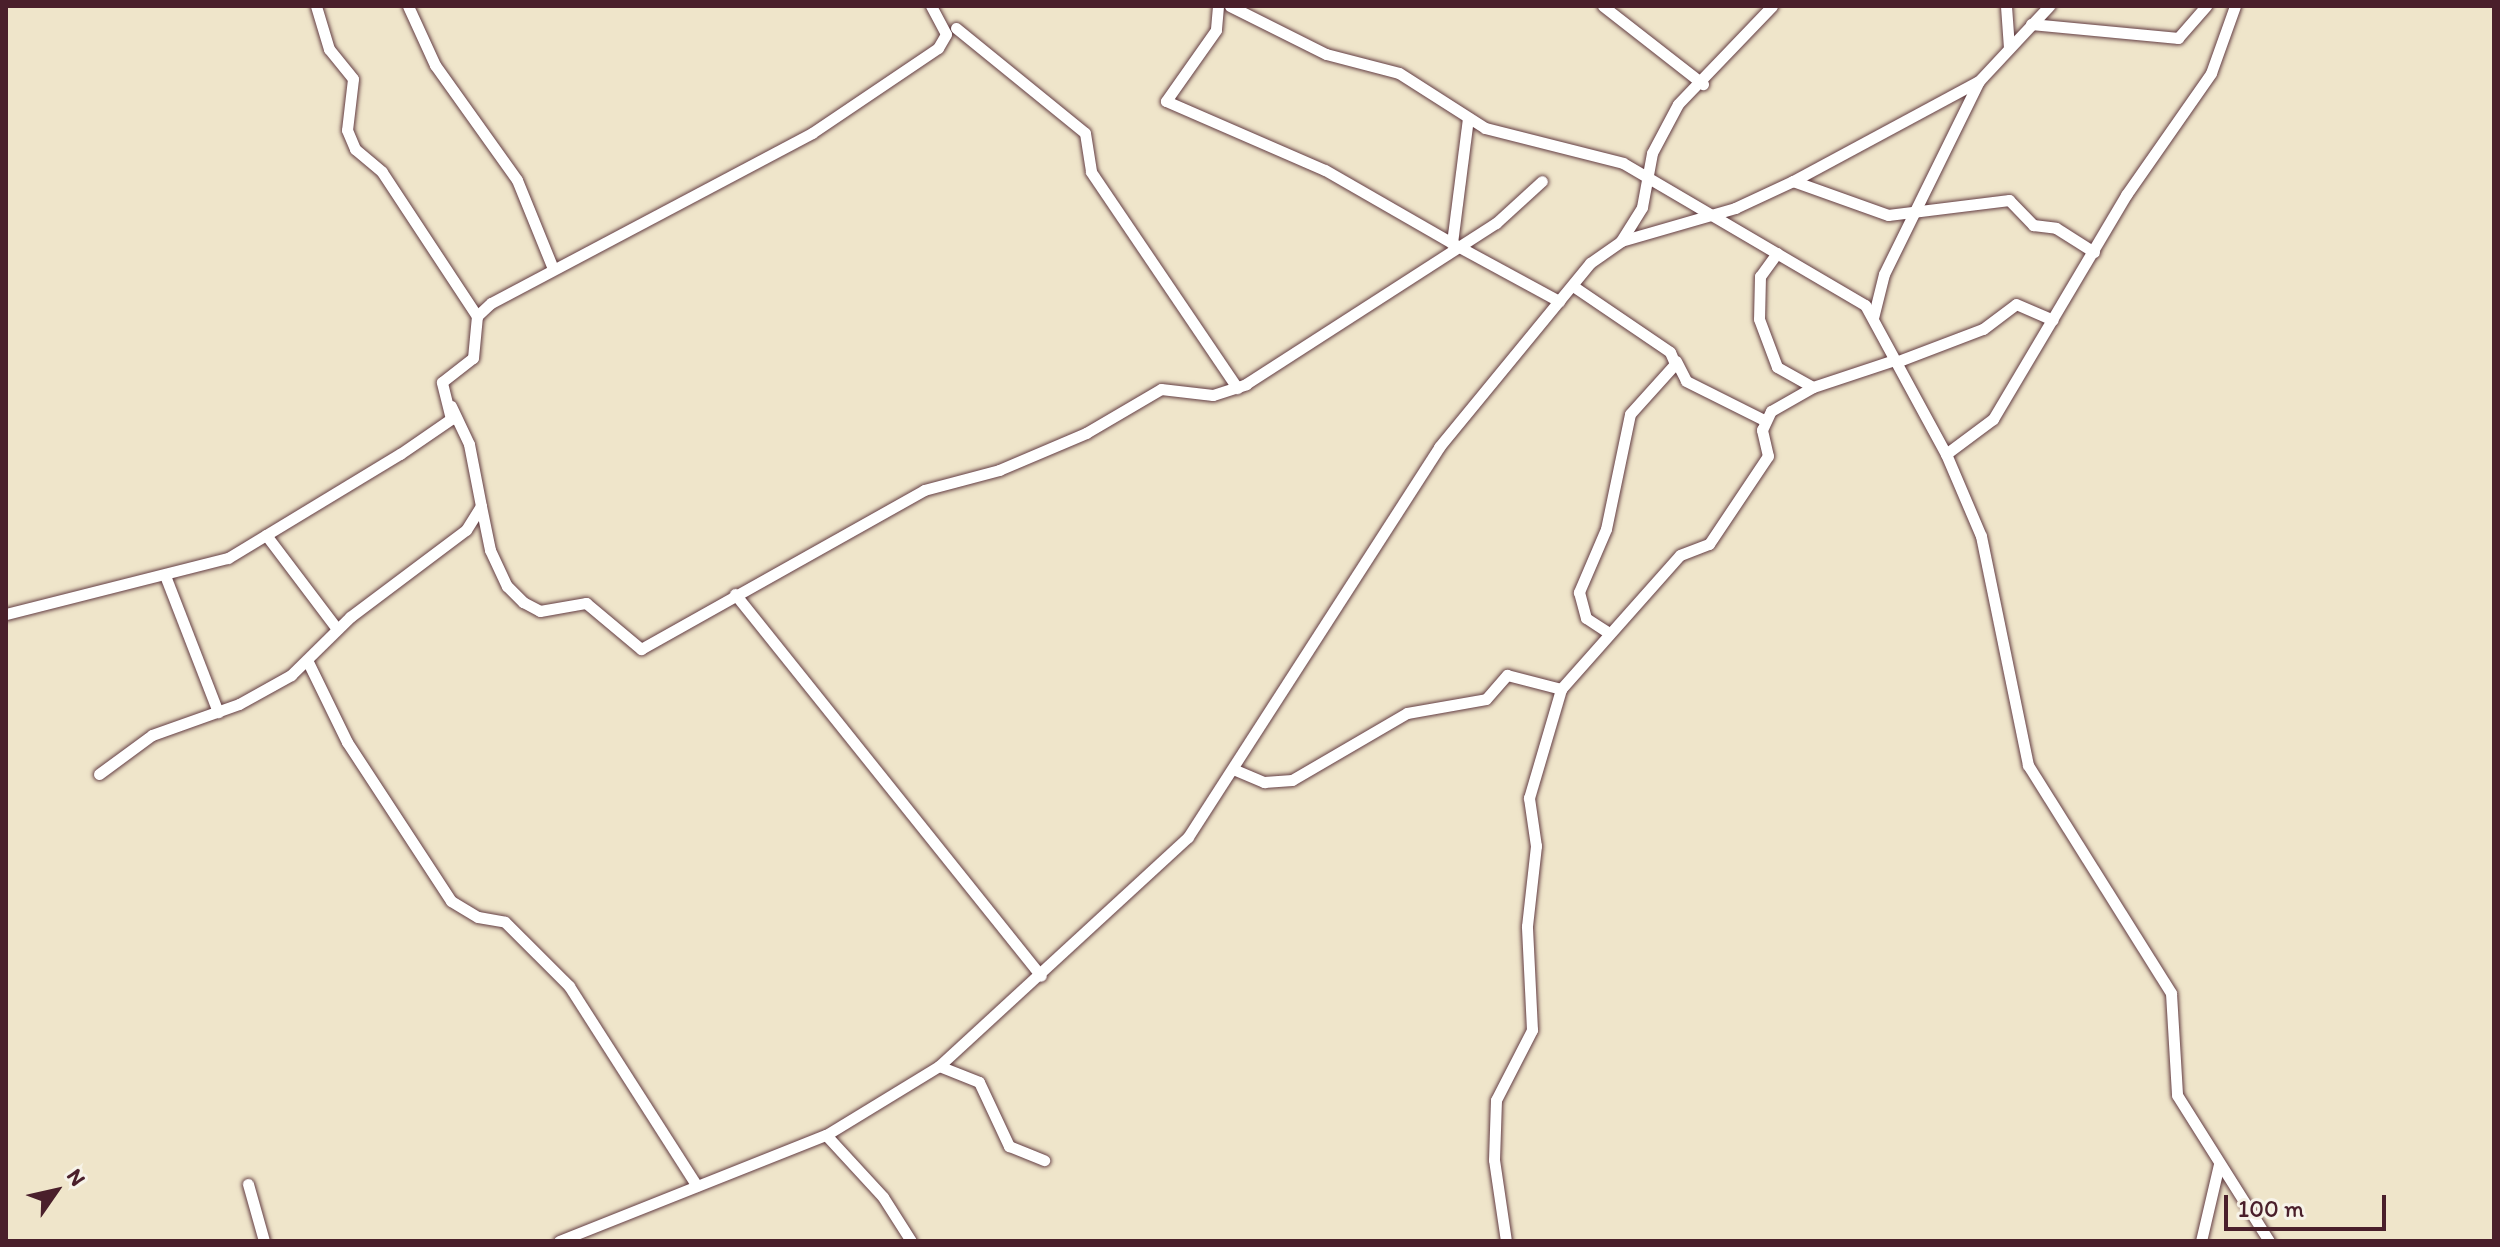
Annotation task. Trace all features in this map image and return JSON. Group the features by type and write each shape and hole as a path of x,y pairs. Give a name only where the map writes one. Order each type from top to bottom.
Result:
{"street":[{"path":"316,6 329,49 352,76 347,130 355,149 382,172 477,316 477,352 442,382 469,444 490,550 514,593 540,611 586,603 632,646 658,642 735,594 844,541 924,490 999,470 1086,433 1161,389 1213,395 1237,388 1453,245 1496,223 1542,181"},
{"path":"408,6 435,65 529,200 552,266"},
{"path":"477,316 552,266 723,185 938,48 946,34 931,6"},
{"path":"1218,6 1216,30 1166,101 1325,170 1453,245 1559,301"},
{"path":"1230,6 1326,54 1399,73 1468,118 1509,136 1600,154 1647,176 1707,216 1856,297 1873,318 1946,454 1981,536 2028,765 2171,993 2177,1095 2269,1241"},
{"path":"1603,6 1703,84"},
{"path":"559,1241 826,1135 939,1066 1169,859 1233,769 1439,447 1559,301 1621,241 1642,207 1647,176 1667,122 1772,6"},
{"path":"2006,6 2009,48"},
{"path":"1873,318 1884,274 1920,207 1979,81 2049,6"},
{"path":"2031,24 2178,38 2206,6"},
{"path":"1946,454 1993,419 2094,252 2211,73 2235,6"},
{"path":"956,28 1085,133 1091,172 1237,388"},
{"path":"1621,241 1707,216 1793,181 1979,81"},
{"path":"1453,245 1468,118"},
{"path":"1793,181 1888,215 1920,207 1967,210 2009,200 2033,225 2056,228 2094,252"},
{"path":"1777,253 1760,276 1759,319 1777,367 1813,387"},
{"path":"1573,286 1673,358 1686,381 1764,420"},
{"path":"1764,420 1813,387 1983,329 2016,304 2053,320"},
{"path":"1606,631 1586,618 1579,592 1606,529 1630,414 1672,370 1673,358"},
{"path":"6,614 166,578 228,558 451,419 451,406"},
{"path":"1506,1241 1494,1160 1496,1100 1532,1030 1527,926 1536,846 1529,798 1561,689 1606,631 1680,555 1709,544 1768,456 1764,420"},
{"path":"99,774 152,735 218,712 308,662 337,629 447,548 481,506"},
{"path":"266,535 337,629"},
{"path":"166,578 218,712"},
{"path":"735,594 1041,976"},
{"path":"308,662 347,742 451,901 478,917 505,922 569,986 697,1186"},
{"path":"1233,769 1264,782 1292,780 1407,713 1486,699 1507,675 1561,689"},
{"path":"939,1066 979,1082 1009,1146 1044,1160"},
{"path":"826,1135 883,1197 911,1241"},
{"path":"2201,1241 2219,1164"},
{"path":"248,1184 264,1241"}]}
